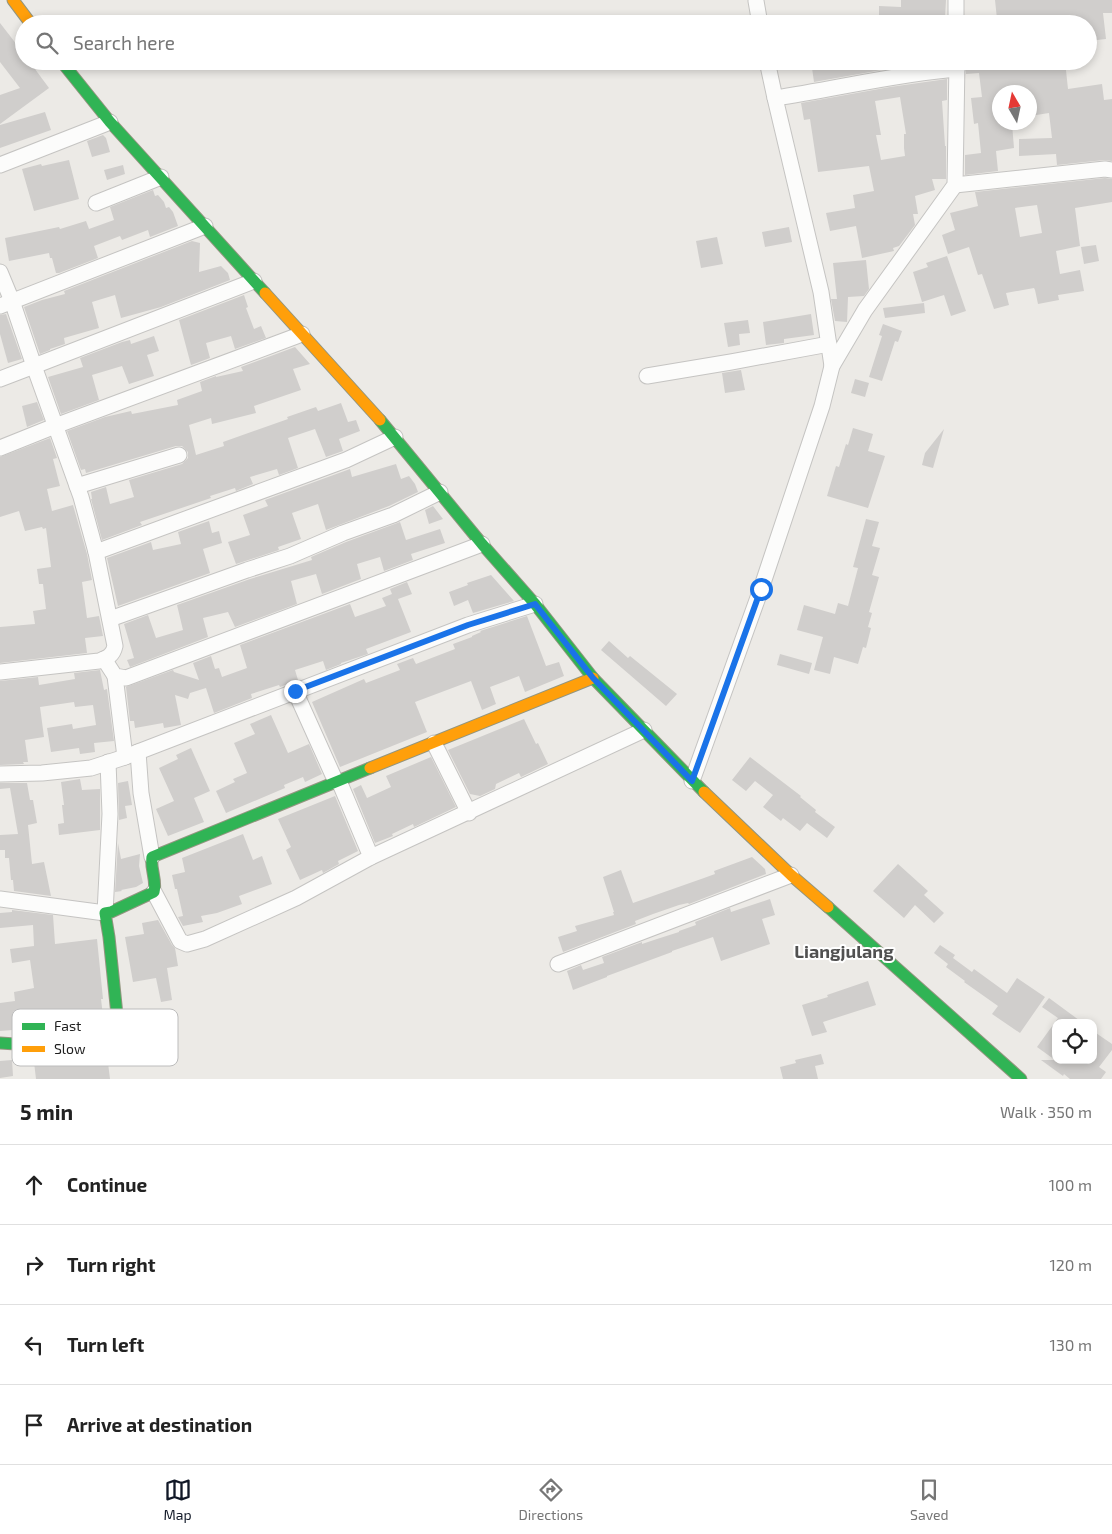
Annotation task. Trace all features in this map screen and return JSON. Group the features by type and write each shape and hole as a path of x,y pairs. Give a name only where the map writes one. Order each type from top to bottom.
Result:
{"main road":[{"path":"13,0 24,15"},
{"path":"68,70 110,122 395,437 482,544 535,604 593,678 692,781 791,875 1022,1079"},
{"path":"117,1009 110,937 105,913 154,892 156,883 150,860 152,857 593,678"}],"street":[{"path":"758,0 759,15"},
{"path":"956,0 956,15"},
{"path":"769,70 821,292 832,366"},
{"path":"775,98 817,92 929,70"},
{"path":"692,781 761,589 822,406 832,366 865,310 955,185 957,70"},
{"path":"0,165 110,122"},
{"path":"955,185 1105,169 1112,170"},
{"path":"96,204 161,178"},
{"path":"6,303 205,226"},
{"path":"0,272 6,303 34,366 77,486 96,552 115,646 114,652 104,660 0,672"},
{"path":"0,379 254,281"},
{"path":"0,448 302,334"},
{"path":"647,376 829,344"},
{"path":"96,552 346,460 395,437"},
{"path":"77,486 179,455"},
{"path":"110,619 290,556 343,533 393,515 440,492"},
{"path":"115,676 126,678 482,544"},
{"path":"0,774 42,773 91,768 468,625 535,604"},
{"path":"104,660 115,676 141,793 152,857"},
{"path":"295,691 371,857"},
{"path":"154,892 180,941 187,944 205,940 296,898 371,857 644,730"},
{"path":"434,744 469,813"},
{"path":"0,899 105,913 110,814 108,762"},
{"path":"558,964 791,875"}],"building":[{"path":"901,0 946,0 945,15 879,15 879,6 901,7"},
{"path":"995,0 1112,0 1112,13 1103,13 1106,39 1097,40 1097,15 997,15"},
{"path":"0,23 15,42 15,70 36,70 49,88 0,124 0,95 20,88 0,62"},
{"path":"812,70 881,70 814,82"},
{"path":"966,70 1066,70 1068,89 1102,84 1104,100 1112,99 1112,161 1104,160 1057,165 1056,154 1019,156 1019,139 1052,138 1049,113 1037,115 1037,85 992,85 992,130 1012,130 1014,148 996,151 998,171 965,175 965,155 981,153 978,123 974,124 971,98 982,97 979,73 966,74"},
{"path":"947,79 947,100 942,101 946,146 946,179 932,179 935,190 915,196 918,214 913,214 915,225 899,246 893,248 894,251 862,258 856,226 830,231 826,213 855,208 853,195 874,191 869,166 818,172 810,119 804,120 801,103","holes":["900,97 906,134 904,134 905,156 881,160 876,135 881,135 875,101"]},
{"path":"45,112 51,130 0,148 0,125"},
{"path":"103,135 106,138 110,152 92,157 87,141"},
{"path":"69,160 79,199 34,211 22,169"},
{"path":"123,165 125,174 107,180 104,170"},
{"path":"1105,178 1112,179 1112,202 1075,208 1080,246 1056,251 1060,274 1080,270 1084,291 1058,295 1059,300 1038,304 1034,288 1006,293 1009,305 994,309 982,274 978,275 969,247 948,254 942,235 955,230 950,213 978,206 975,192","holes":["1037,205 1042,233 1020,237 1015,208"]},
{"path":"153,190 155,196 158,195 166,208 169,207 173,212 178,226 150,237 148,230 122,240 120,236 94,246 98,258 59,273 56,273 49,253 9,261 5,238 59,227 60,229 86,221 89,229 114,220 110,207"},
{"path":"789,227 792,242 765,247 762,232"},
{"path":"717,237 723,264 701,268 696,241"},
{"path":"192,241 200,243 199,272 221,266 228,273 230,280 161,307 121,318 115,295 92,302 99,328 64,338 65,344 40,354 24,307 65,294 64,291"},
{"path":"1096,245 1099,261 1084,264 1081,247"},
{"path":"947,256 966,311 951,316 944,295 922,302 913,272 928,267 926,263"},
{"path":"866,260 869,289 864,296 848,297 847,322 835,321 831,299 837,299 833,263"},
{"path":"244,295 248,307 246,308 254,329 261,326 266,338 235,349 231,336 206,343 210,358 191,365 179,320"},
{"path":"924,303 925,313 885,318 883,308"},
{"path":"6,314 22,359 8,363 0,334 0,315"},
{"path":"811,314 814,335 784,339 784,343 766,345 763,322"},
{"path":"748,320 750,333 739,334 740,345 728,347 724,323"},
{"path":"883,324 902,331 898,342 895,341 882,381 869,377 882,336 879,335"},
{"path":"154,336 159,351 147,355 154,376 129,384 122,366 92,375 99,400 61,414 48,377 83,367 80,358 122,342 130,340 131,344"},
{"path":"295,347 310,364 293,369 301,390 254,406 256,413 212,424 211,418 189,425 196,455 224,446 223,442 288,419 287,417 316,407 318,411 341,403 348,422 356,420 360,431 339,439 343,451 326,457 315,429 288,438 298,468 279,475 277,469 250,477 253,484 236,491 235,488 210,496 211,498 140,522 142,525 102,540 91,499 91,492 106,487 110,504 134,497 129,480 182,464 188,458 188,452 182,446 176,446 86,473 85,469 81,470 67,431 105,417 131,411 132,414 178,405 177,400 202,391 200,382 216,376 243,371 241,367"},
{"path":"741,370 745,390 725,393 722,373"},
{"path":"855,379 869,383 865,397 851,393"},
{"path":"37,402 44,420 27,427 22,406"},
{"path":"853,428 873,434 868,451 885,456 868,508 827,496 836,466 839,467"},
{"path":"944,429 933,468 922,465 925,453"},
{"path":"50,438 57,458 53,459 60,486 47,489 52,511 73,505 87,554 92,580 82,582 87,618 99,616 103,636 85,638 87,653 0,663 0,627 35,624 33,611 46,609 43,584 39,584 37,569 51,567 46,528 43,529 42,527 25,531 19,511 0,517 0,457"},
{"path":"396,464 401,479 409,476 418,492 389,506 326,530 318,504 292,513 301,539 278,547 279,550 236,564 228,542 250,535 243,515 268,506 265,500 350,469 352,477"},
{"path":"433,506 443,519 429,524 425,510"},
{"path":"866,519 879,522 872,546 880,548 872,575 879,577 869,612 872,613 868,627 871,628 866,648 863,647 858,664 834,657 830,674 814,670 823,637 797,630 804,605 835,614 838,603 848,606 858,568 853,567"},
{"path":"209,521 212,533 219,531 222,543 203,549 210,573 118,606 107,558 151,542 153,550 181,544 178,532"},
{"path":"400,522 406,540 440,529 445,543 411,554 413,560 384,571 380,557 357,564 361,579 322,594 316,574 291,581 297,604 235,627 228,612 203,618 208,637 130,667 127,660 134,658 124,624 148,615 156,638 183,630 177,605 250,579 312,560 311,557"},
{"path":"491,575 514,601 473,613 468,600 454,606 449,592 468,585 467,583"},
{"path":"407,582 412,594 398,599 411,632 366,649 368,654 326,670 323,661 295,670 298,680 280,687 279,685 251,694 252,698 214,713 206,688 190,693 188,699 175,695 181,725 164,728 163,723 135,728 134,721 130,721 126,687 173,670 174,672 199,680 193,663 211,656 215,669 219,668 222,677 247,668 240,645 350,604 355,617 386,606 382,598 392,594 390,589"},
{"path":"527,616 546,666 559,662 564,676 525,692 519,676 490,687 496,704 482,710 471,681 415,702 427,732 340,767 312,702 364,679 366,683 400,670 397,664 413,658 416,664 455,649 453,644 472,637 480,631"},
{"path":"609,641 628,658 630,656 677,694 666,706 601,650"},
{"path":"780,654 812,663 809,674 777,665"},
{"path":"100,670 104,690 107,689 114,741 94,743 95,752 80,754 79,748 51,752 47,728 72,724 73,729 96,725 93,705 75,707 74,702 40,707 44,737 25,740 28,762 23,762 24,764 0,765 0,681 38,677 39,685 75,679 74,673"},
{"path":"271,715 288,753 309,744 322,774 305,782 303,777 284,785 285,788 226,813 216,791 235,782 233,779 247,773 234,743 255,734 250,724"},
{"path":"524,719 548,764 521,777 519,773 496,784 495,789 480,796 470,794 448,750"},
{"path":"191,748 210,791 194,798 204,822 168,836 156,809 174,801 159,768 178,759 176,755"},
{"path":"431,757 456,807 414,827 413,824 392,834 393,836 375,843 353,789 361,785 367,798 391,787 386,776"},
{"path":"750,757 801,796 816,810 815,812 835,827 827,838 807,823 800,831 783,818 781,821 763,807 773,795 755,781 746,791 732,780"},
{"path":"80,779 82,790 100,789 100,830 59,835 58,824 64,823 61,782"},
{"path":"128,781 132,805 125,806 127,818 119,820 118,783"},
{"path":"0,783 27,783 30,800 33,800 37,823 28,825 32,864 44,862 51,896 14,891 9,858 5,858 5,850 0,850 0,835 18,834 10,788 0,789"},
{"path":"335,796 358,851 338,861 339,864 323,873 322,870 300,880 286,850 291,847 278,819"},
{"path":"243,834 253,860 262,856 272,884 239,896 242,904 217,913 201,916 203,922 183,926 178,917 183,916 172,875 185,872 182,858"},
{"path":"118,843 121,859 140,854 139,866 143,883 136,887 115,892"},
{"path":"752,857 765,869 766,874 689,904 679,905 653,914 635,921 636,924 563,952 558,937 577,931 575,926 614,915 603,877 621,870 633,903 715,874 714,871"},
{"path":"898,864 928,891 924,895 944,913 934,923 915,905 904,918 873,891"},
{"path":"770,899 775,915 762,919 770,944 721,961 713,937 573,990 567,971 581,965 583,970 604,963 602,957 642,942 642,944 679,932 696,925 695,922 730,908 731,912"},
{"path":"12,910 53,915 55,944 97,939 103,999 101,999 102,1009 12,1009 12,1030 0,1031 0,1003 15,1001 14,992 34,988 30,960 12,963 10,949 34,946 33,925 0,928 0,913 12,912"},
{"path":"158,920 175,948 178,966 167,968 172,1000 161,1002 156,978 133,982 125,937 144,934 142,923"},
{"path":"940,945 955,955 953,958 972,972 974,969 1007,993 1017,978 1045,997 1020,1033 992,1014 998,1006 946,967 948,964 934,953"},
{"path":"868,981 876,1005 823,1022 827,1032 812,1036 802,1005"},
{"path":"1049,998 1078,1019 1057,1019 1042,1007"},
{"path":"1052,1026 1052,1058 1037,1047"},
{"path":"1097,1034 1112,1044 1112,1050 1099,1067 1106,1072 1101,1079 1070,1079 1041,1060 1052,1060 1052,1064 1097,1064"},
{"path":"821,1054 824,1064 815,1066 818,1079 783,1079 780,1067 796,1063 795,1060"},
{"path":"12,1060 13,1076 0,1078 0,1061"},
{"path":"34,1066 108,1066 110,1079 36,1079"}],"traffic: fast":[{"path":"68,70 110,122 265,293"},
{"path":"380,420 482,544 535,604 593,678 704,792"},
{"path":"116,1009 105,913 154,892 155,883 152,857 370,768"},
{"path":"828,907 1021,1079"},
{"path":"0,1043 12,1044"}],"traffic: slow":[{"path":"13,0 24,15"},
{"path":"265,293 380,420"},
{"path":"370,768 593,678"},
{"path":"704,792 791,875 828,907"}],"district":[{"name":"Liangjulang","path":"844,952"}],"route":[{"path":"295,691 468,625 535,604 593,678 692,781 761,589"}]}
